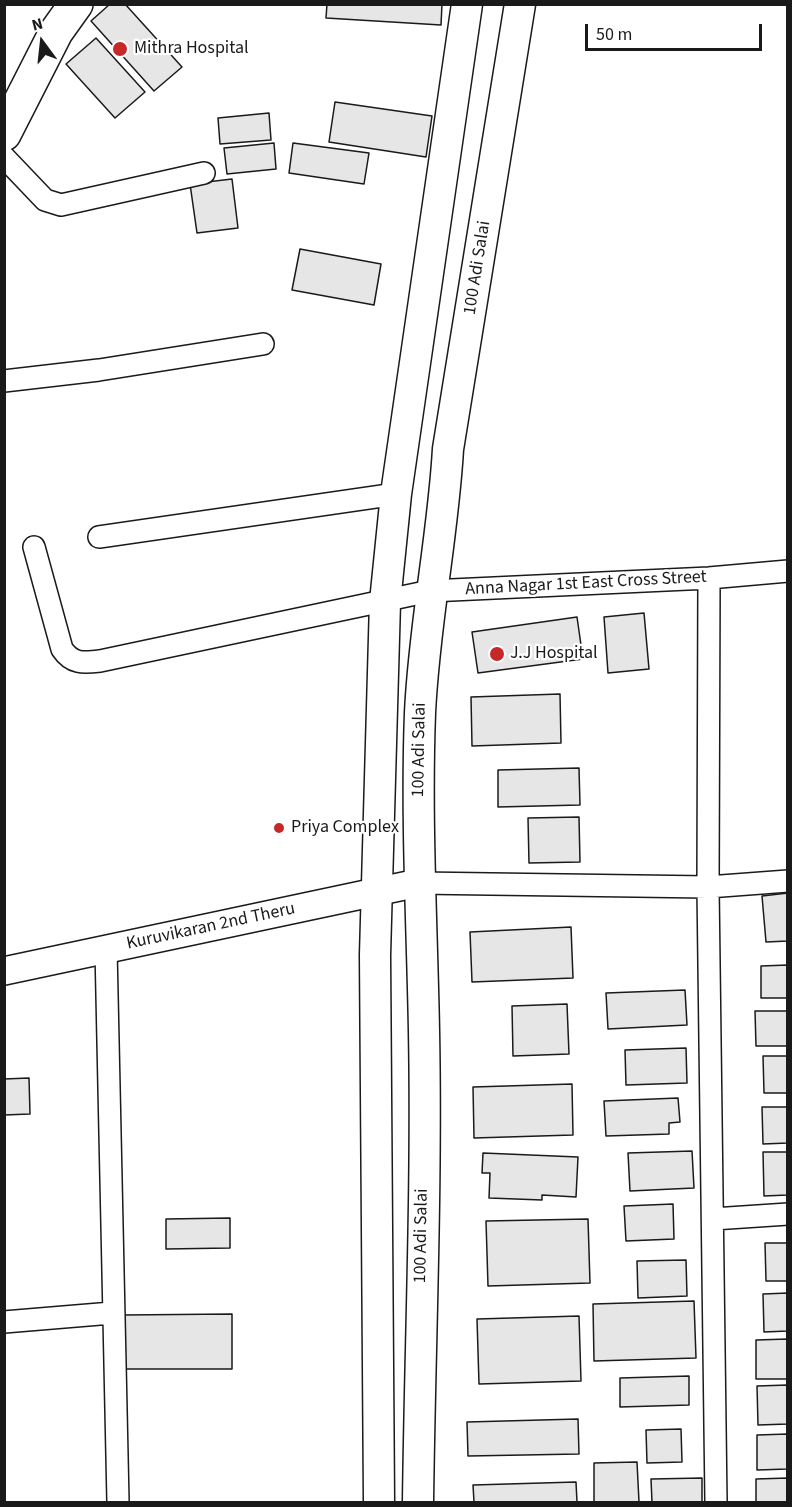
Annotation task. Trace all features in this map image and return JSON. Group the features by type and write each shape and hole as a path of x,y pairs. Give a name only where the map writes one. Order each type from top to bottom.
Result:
{"main road":[{"path":"4,134 56,32 76,4"},
{"path":"379,1502 376,891 385,602 396,494 467,4"},
{"name":"100 Adi Salai","path":"418,1503 424,1032 418,883 420,711 430,591 446,497 448,449 520,4"}],"street":[{"path":"4,158 45,200 62,205 204,173"},
{"path":"4,381 99,370 262,344"},
{"path":"99,537 396,494"},
{"name":"Anna Nagar 1st East Cross Street","path":"34,547 62,649 68,658 79,663 100,661 430,591 709,578 788,571"},
{"path":"709,578 708,887 717,1503"},
{"path":"418,883 708,887 788,881"},
{"name":"Kuruvikaran 2nd Theru","path":"4,971 418,883"},
{"path":"106,949 112,1313 118,1405 118,1503"},
{"path":"713,1219 788,1214"},
{"path":"4,1322 112,1313"}],"building":[{"path":"110,4 125,4 182,67 154,91 91,21"},
{"path":"327,4 442,4 441,25 326,18"},
{"path":"96,38 145,92 115,118 66,64"},
{"path":"335,102 432,116 426,157 329,142"},
{"path":"269,113 271,140 220,144 218,118"},
{"path":"274,143 276,169 227,174 224,148"},
{"path":"293,143 369,153 364,184 289,173"},
{"path":"232,179 238,228 197,233 190,184"},
{"path":"300,249 381,264 374,305 292,290"},
{"path":"644,613 649,669 608,673 604,617"},
{"path":"577,617 583,659 478,673 472,632"},
{"path":"560,694 561,743 472,746 471,697"},
{"path":"579,768 580,805 498,807 498,770"},
{"path":"579,817 580,862 529,863 528,818"},
{"path":"788,893 788,941 766,942 762,896"},
{"path":"571,927 573,978 472,982 470,932"},
{"path":"788,965 788,998 761,998 761,966"},
{"path":"685,990 687,1025 608,1029 606,993"},
{"path":"567,1004 569,1054 513,1056 512,1006"},
{"path":"755,1011 788,1011 788,1046 756,1046"},
{"path":"686,1048 687,1083 626,1085 625,1050"},
{"path":"763,1056 788,1056 788,1093 764,1093"},
{"path":"29,1078 30,1114 4,1115 4,1079"},
{"path":"572,1084 573,1135 474,1138 473,1087"},
{"path":"678,1098 680,1122 669,1123 669,1134 606,1136 604,1101"},
{"path":"762,1107 788,1107 788,1143 763,1144"},
{"path":"692,1151 694,1188 630,1191 628,1153"},
{"path":"763,1152 788,1152 788,1195 764,1196"},
{"path":"483,1153 578,1157 576,1197 542,1195 542,1200 489,1198 490,1173 482,1173"},
{"path":"673,1204 674,1239 626,1241 624,1206"},
{"path":"230,1218 230,1248 166,1249 166,1219"},
{"path":"588,1219 590,1283 488,1286 486,1221"},
{"path":"765,1243 788,1243 788,1281 766,1281"},
{"path":"686,1260 687,1296 638,1298 637,1261"},
{"path":"788,1293 788,1331 764,1332 763,1294"},
{"path":"694,1301 696,1358 594,1361 593,1304"},
{"path":"232,1314 232,1369 123,1369 123,1315"},
{"path":"579,1316 581,1381 479,1384 477,1319"},
{"path":"788,1339 788,1379 756,1379 756,1340"},
{"path":"689,1376 689,1405 620,1407 620,1378"},
{"path":"788,1385 788,1424 758,1425 757,1386"},
{"path":"578,1419 579,1454 468,1456 467,1422"},
{"path":"681,1429 682,1462 647,1463 646,1430"},
{"path":"788,1434 788,1469 757,1470 757,1435"},
{"path":"637,1462 639,1502 594,1502 594,1463"},
{"path":"702,1478 702,1502 652,1502 651,1479"},
{"path":"788,1478 788,1502 756,1502 756,1479"},
{"path":"576,1482 577,1502 474,1502 473,1485"}],"place":[{"name":"Mithra Hospital","path":"120,49"},
{"name":"J.J Hospital","path":"497,654"},
{"name":"Priya Complex","path":"279,828"}]}
